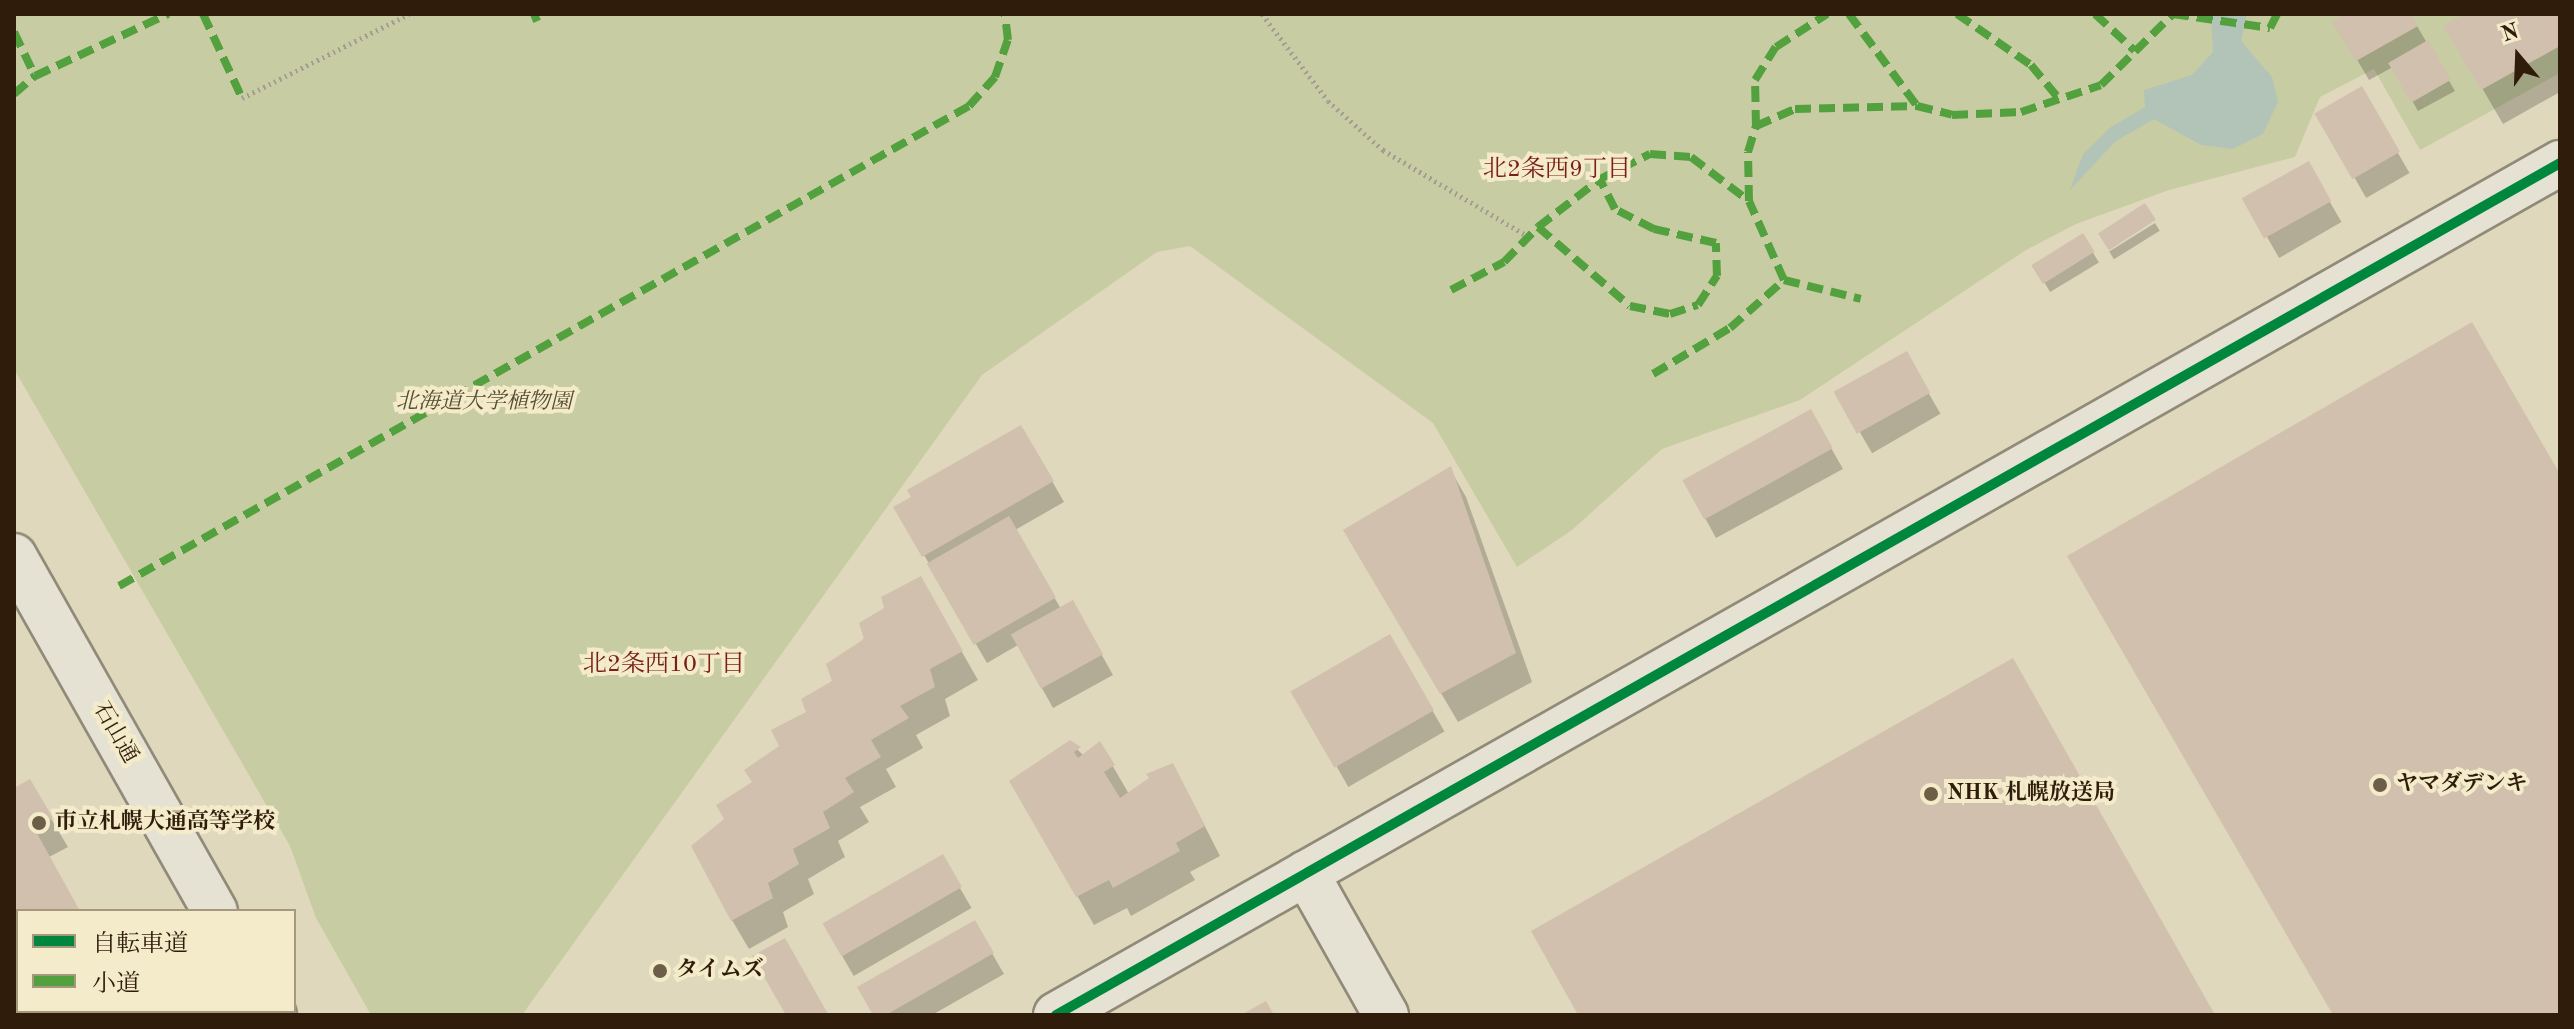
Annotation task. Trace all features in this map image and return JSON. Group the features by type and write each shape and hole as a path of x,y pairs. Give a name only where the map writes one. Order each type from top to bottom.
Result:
{"street":[{"path":"1056,1015 2560,163"},
{"name":"石山通","path":"14,556 214,909"},
{"path":"1306,873 1386,1015"}],"path":[{"path":"242,98 409,14"},
{"path":"1262,14 1328,101 1383,150 1529,237"}],"green space":[{"name":"北海道大学植物園","path":"14,14 2560,14 2560,73 2420,150 2374,69 2320,97 2295,157 2169,190 2076,224 2026,250 1800,400 1662,449 1572,530 1517,567 1433,423 1190,246 1157,252 982,375 522,1015 371,1015 316,918 290,846 14,369"},
{"path":"16,1002 16,1013 121,1015 14,1015"}],"shaded area":[{"path":"2211,14 2247,14 2241,41 2272,77 2278,102 2263,134 2233,149 2201,145 2154,119 2116,141 2070,190 2083,154 2111,127 2145,107 2144,90 2192,75 2213,52"}],"building":[{"path":"2346,14 2412,14 2418,26 2356,61 2332,22"},
{"path":"2464,14 2560,14 2560,46 2481,90 2443,26"},
{"path":"2428,40 2451,80 2411,103 2388,63"},
{"path":"2362,86 2400,152 2352,179 2314,114"},
{"path":"2309,161 2331,201 2264,239 2242,198"},
{"path":"2145,203 2156,220 2109,250 2098,233"},
{"path":"2083,233 2095,252 2043,284 2031,265"},
{"name":"ヤマダデンキ","path":"2472,322 2560,474 2560,1015 2333,1015 2067,556"},
{"path":"1907,351 1930,393 1857,434 1834,392"},
{"path":"1811,409 1833,448 1704,520 1682,480"},
{"path":"1021,425 1054,481 922,557 893,507 911,497 907,490"},
{"path":"1451,466 1516,653 1440,694 1343,530"},
{"path":"1009,516 1056,597 974,645 927,564"},
{"path":"921,576 963,651 930,669 935,687 900,706 909,718 871,740 881,757 845,778 854,792 823,812 830,828 793,849 799,864 768,883 773,898 731,921 691,846 724,819 716,805 752,782 744,770 779,746 771,730 806,712 801,699 832,681 826,664 864,639 859,623 884,608 881,597"},
{"path":"1073,600 1103,654 1041,689 1011,634"},
{"path":"1390,634 1434,710 1334,768 1290,692"},
{"name":"NHK 札幌放送局","path":"2013,658 2215,1015 1578,1015 1531,931"},
{"path":"1070,740 1081,747 1074,752 1078,758 1100,741 1115,765 1104,772 1120,798 1149,778 1146,774 1173,763 1205,826 1176,843 1180,851 1113,888 1109,880 1076,897 1009,781"},
{"path":"30,779 53,818 34,828 79,909 16,909 14,981 14,788"},
{"path":"943,854 962,887 842,956 823,924"},
{"path":"975,920 994,953 886,1015 873,1015 857,987"},
{"path":"785,938 828,1014 786,1015 752,956"},
{"path":"1266,1001 1274,1015 1241,1015"}],"marked path":[{"path":"14,94 35,76 168,14"},
{"path":"203,14 242,98"},
{"path":"534,14 537,21"},
{"path":"119,586 969,106 995,77 1008,40 1005,14"},
{"path":"1756,126 1755,80 1776,47 1827,14"},
{"path":"1849,14 1917,106"},
{"path":"1957,14 2031,65 2060,100"},
{"path":"2095,14 2135,51"},
{"path":"1451,290 1504,262 1538,227 1600,179 1650,154 1691,157 1749,201 1748,152 1756,126 1795,109 1917,106 1952,115 2021,112 2101,85 2173,14 2270,28 2277,14"},
{"path":"14,32 35,76"},
{"path":"1538,227 1630,306 1670,314 1698,305 1717,276 1716,243 1654,229 1615,209 1600,179"},
{"path":"1653,374 1730,328 1784,280 1749,201"},
{"path":"1784,280 1861,299"}],"cycle path":[{"path":"1056,1015 2560,163"}],"place":[{"name":"ヤマダデンキ","path":"2380,785"},
{"name":"NHK 札幌放送局","path":"1931,794"},
{"name":"市立札幌大通高等学校","path":"39,823"},
{"name":"タイムズ","path":"660,971"}],"district":[{"name":"北2条西9丁目","path":"1557,171"},
{"name":"北2条西10丁目","path":"664,666"}]}
